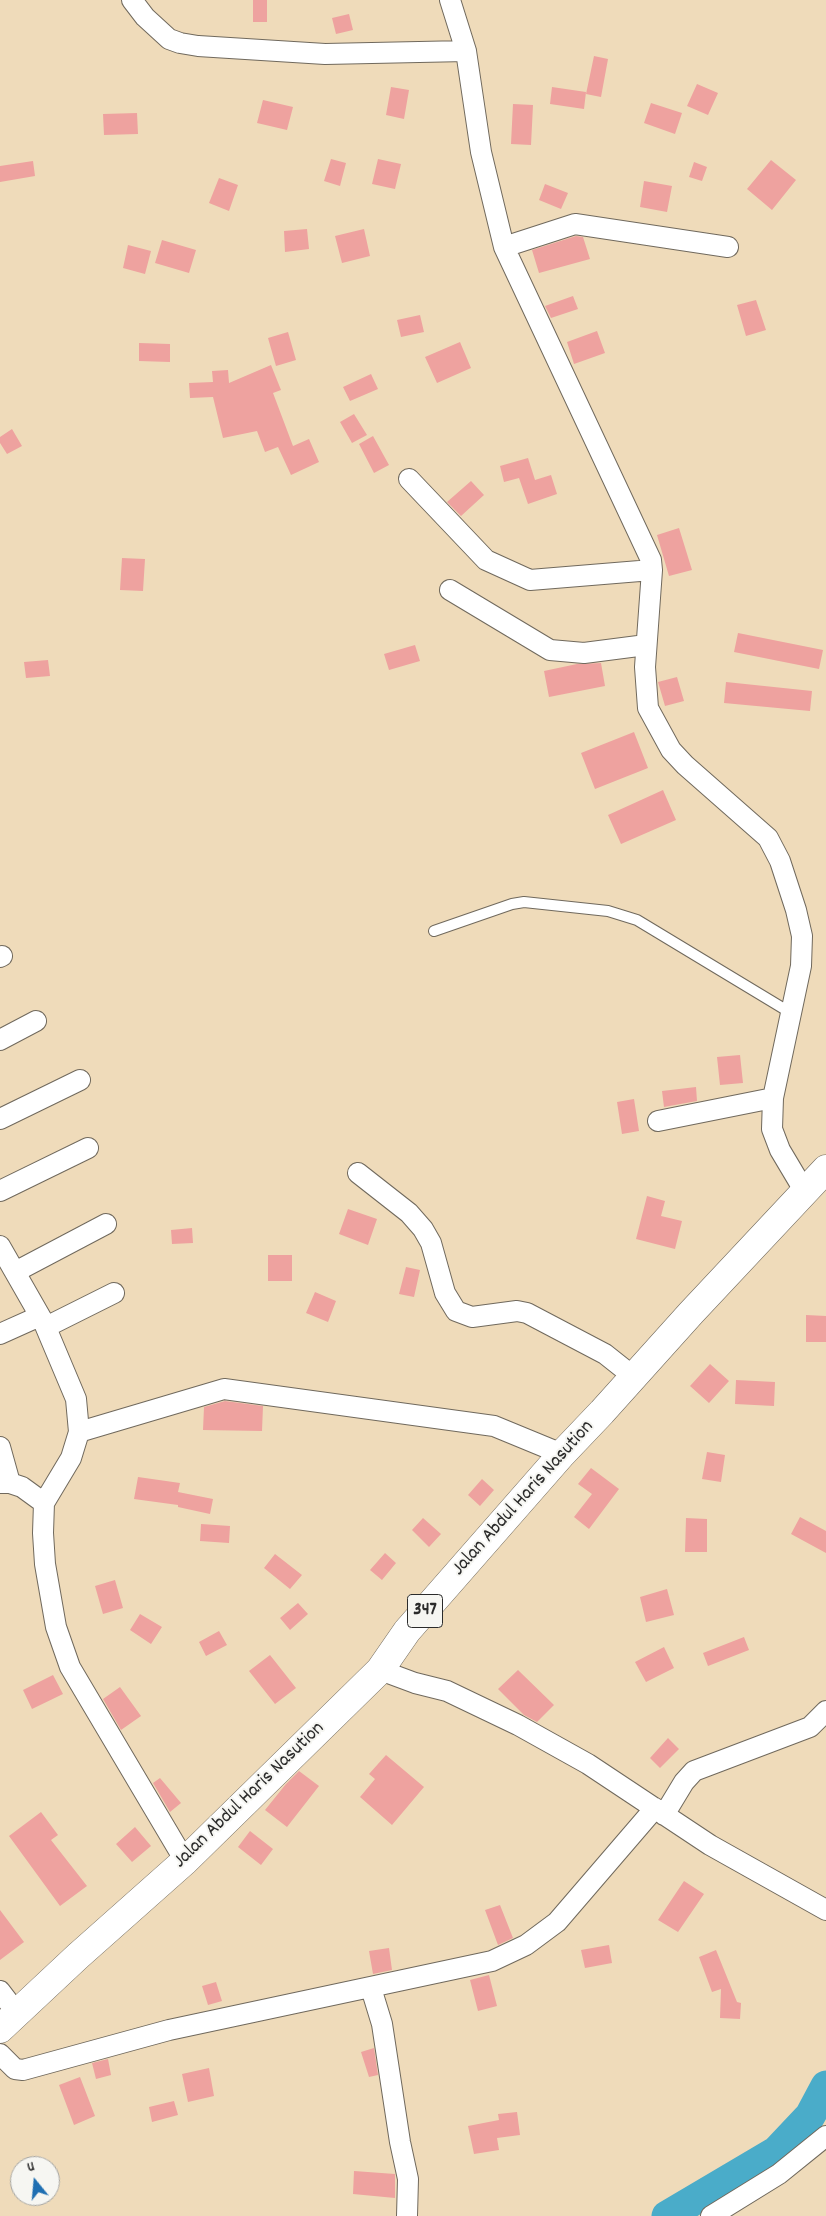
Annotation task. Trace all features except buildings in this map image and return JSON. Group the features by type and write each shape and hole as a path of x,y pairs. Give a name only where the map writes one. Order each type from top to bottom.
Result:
{"main road":[{"name":"Jalan Abdul Haris Nasution","path":"8,2020 185,1861 380,1670 407,1631 562,1454 826,1169"}],"street":[{"path":"132,0 145,17 169,39 198,46 325,54 466,51"},
{"path":"450,0 466,51 482,152 504,247 650,560 652,570 645,668 648,708 671,750 685,765 768,838 780,860 796,910 802,936 802,966 773,1098 772,1129 775,1141 805,1192"},
{"path":"504,247 574,224 728,247"},
{"path":"409,479 486,560 530,580 652,570"},
{"path":"450,590 550,650 584,652 646,645"},
{"path":"0,1040 36,1021"},
{"path":"0,1119 80,1080"},
{"path":"658,1121 773,1098"},
{"path":"0,1191 88,1148"},
{"path":"358,1174 409,1213 424,1229 431,1243 445,1293 456,1311 472,1317 517,1311 527,1313 605,1354 634,1377"},
{"path":"15,1272 106,1224"},
{"path":"0,1246 43,1322 76,1399 79,1432 71,1458 44,1503 45,1564 56,1626 70,1667 185,1861"},
{"path":"0,1334 43,1322 114,1293"},
{"path":"79,1432 224,1389 494,1426 562,1454"},
{"path":"0,1448 5,1483 22,1488 44,1503"},
{"path":"380,1670 415,1683 447,1691 518,1726 588,1764 710,1845 824,1910"},
{"path":"0,2054 15,2069 23,2070 169,2030 492,1961 526,1945 557,1922 660,1811 694,1771 810,1728 826,1711"},
{"path":"371,1988 382,2024 400,2142 408,2178 407,2216"},
{"path":"0,1991 8,2020"},
{"path":"711,2216 779,2174 826,2136"}],"lane":[{"path":"434,931 512,904 524,902 608,911 637,920 791,1013"}],"waterway":[{"path":"667,2216 777,2151 810,2116 826,2086"}]}
